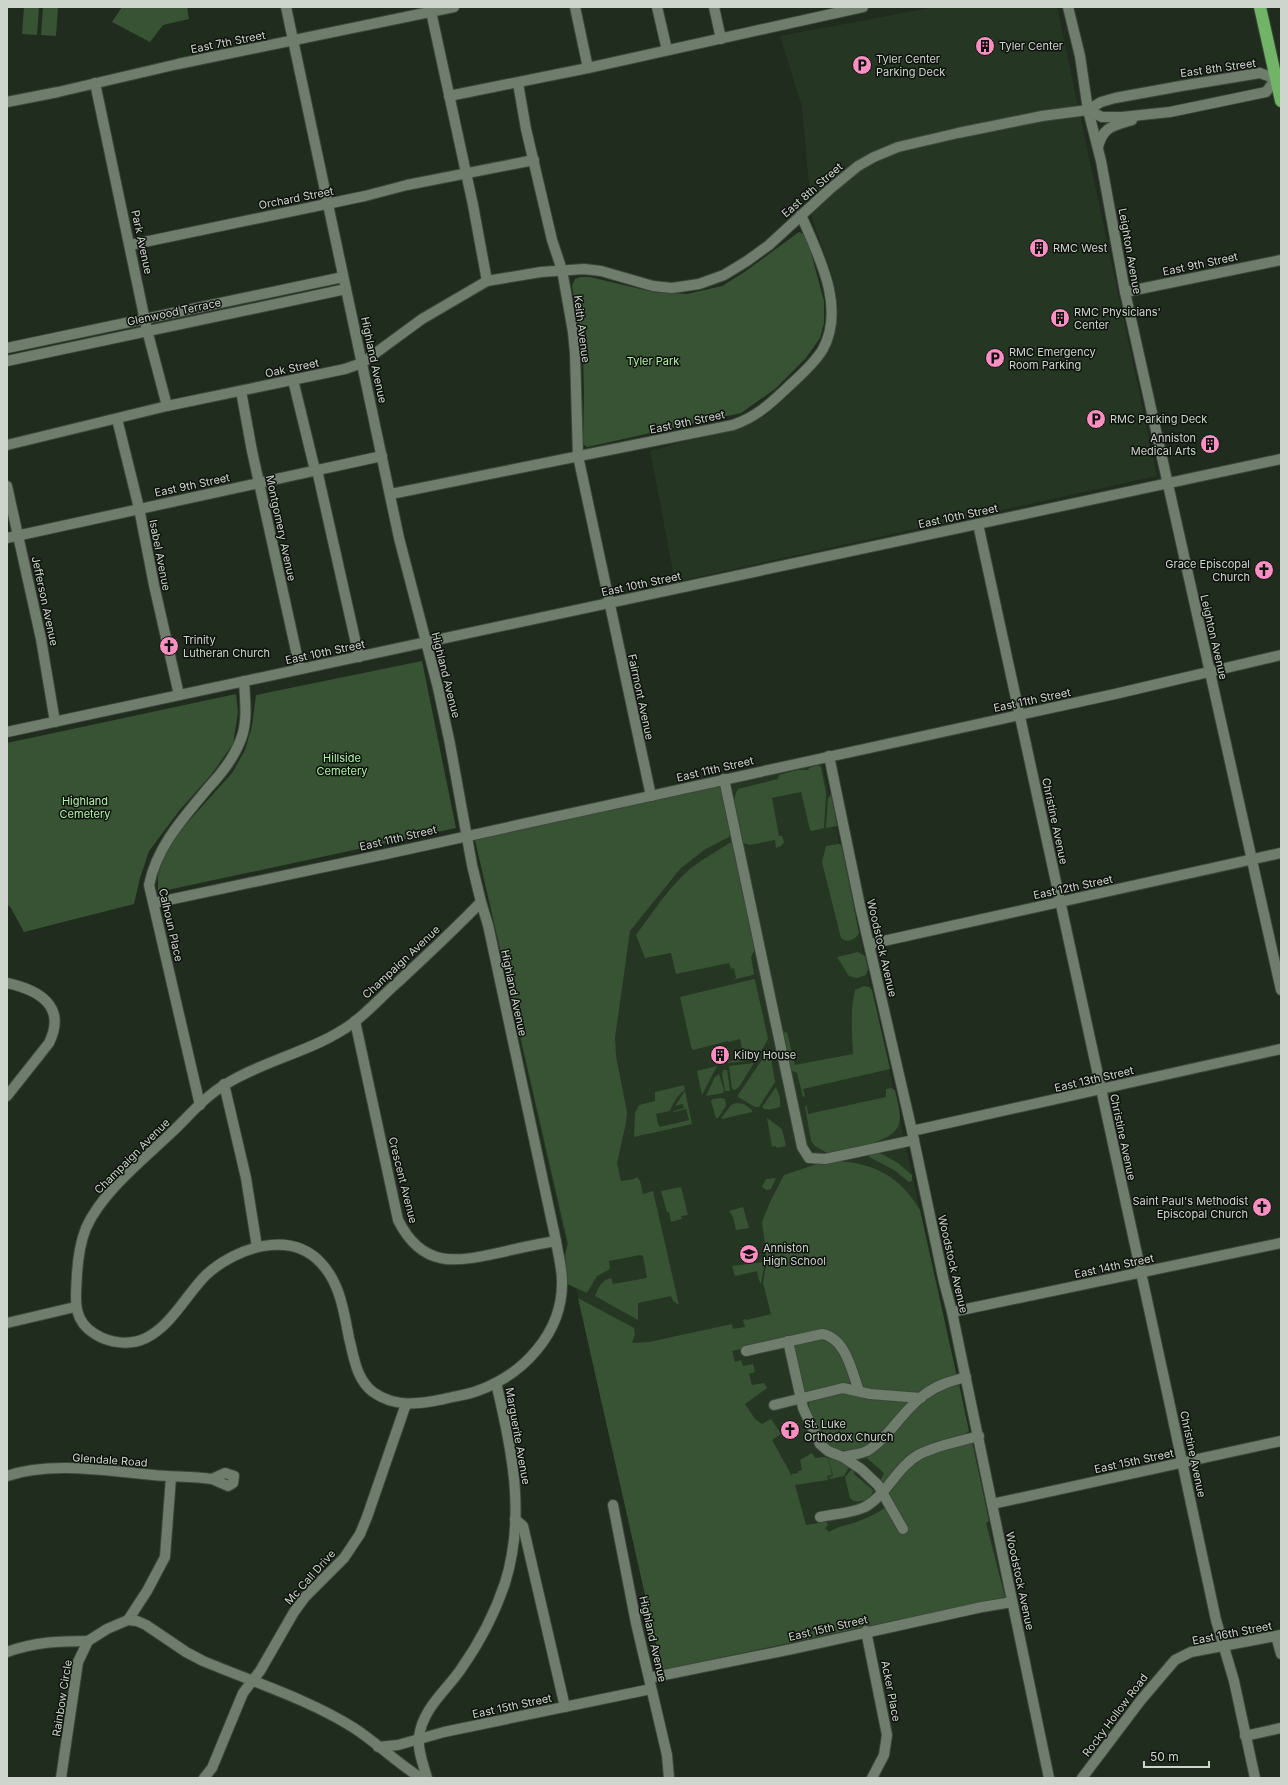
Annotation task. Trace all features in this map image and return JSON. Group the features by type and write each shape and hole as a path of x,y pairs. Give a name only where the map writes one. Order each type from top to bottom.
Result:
{"highway":[{"path":"1260,7 1281,101"}],"street":[{"name":"Highland Avenue","path":"286,7 399,538 426,642 450,744 481,902 488,925 561,1270 561,1296 556,1316 548,1333 531,1357 518,1370 496,1383"},
{"name":"East 7th Street","path":"7,102 178,64 294,41 430,9 454,7"},
{"path":"575,7 588,68"},
{"path":"657,7 667,50"},
{"path":"714,7 721,39"},
{"path":"449,96 588,68 863,7"},
{"name":"Leighton Avenue","path":"1068,7 1081,63 1088,110 1098,147 1125,292 1281,990"},
{"path":"430,9 461,146 465,174 473,205 487,281"},
{"name":"East 8th Street","path":"562,270 601,271 654,286 672,288 699,284 724,275 747,261 769,245 858,166 874,157 898,147 1042,116 1088,110 1101,102 1114,98 1260,73 1276,79 1266,92 1170,112 1102,117 1088,110"},
{"name":"Park Avenue","path":"95,83 147,330 167,406"},
{"name":"Keith Avenue","path":"518,83 552,240 562,270 575,353 578,456 608,603"},
{"path":"1098,147 1100,136 1108,128 1152,113"},
{"name":"Orchard Street","path":"130,245 328,204 407,185 534,160"},
{"name":"East 9th Street","path":"390,494 733,425 749,419 764,409 798,378 822,350 830,331 831,301 825,272 802,215"},
{"name":"East 9th Street","path":"1125,292 1281,260"},
{"name":"Oak Street","path":"7,445 167,406 345,369 362,363 422,319 487,281 562,270"},
{"name":"Glenwood Terrace","path":"7,348 343,276"},
{"name":"Glenwood Terrace","path":"7,361 346,288"},
{"path":"253,296 256,308"},
{"path":"81,332 84,344"},
{"path":"293,380 314,466 317,470 359,657"},
{"name":"Montgomery Avenue","path":"241,391 252,451 276,553 282,592 300,669"},
{"name":"Isabel Avenue","path":"117,419 139,508 154,585 179,695"},
{"name":"East 9th Street","path":"7,538 382,456"},
{"name":"East 10th Street","path":"7,732 1281,459"},
{"name":"Jefferson Avenue","path":"7,486 41,639 55,722"},
{"name":"Christine Avenue","path":"978,524 1100,1090 1169,1400 1181,1463 1200,1540 1216,1620 1224,1646 1255,1778"},
{"name":"Fairmont Avenue","path":"608,603 651,796"},
{"name":"East 11th Street","path":"154,903 651,796 1281,655"},
{"name":"Calhoun Place","path":"200,1105 149,885 151,872 164,844 234,756 242,737 245,716 244,681"},
{"name":"Woodstock Avenue","path":"829,756 860,906 870,944 979,1436 1049,1778"},
{"name":"East 13th Street","path":"724,779 802,1147 810,1158 825,1159 1100,1090 1281,1049"},
{"name":"East 12th Street","path":"870,944 1281,853"},
{"name":"Champaign Avenue","path":"75,1307 80,1248 86,1228 95,1212 112,1190 200,1105 224,1084 257,1068 332,1037 355,1021 458,926 481,902"},
{"path":"7,983 24,987 42,996 49,1004 54,1014 55,1025 49,1043 7,1096"},
{"name":"Crescent Avenue","path":"355,1021 398,1220 405,1234 413,1244 429,1254 456,1260 477,1258 556,1241"},
{"path":"224,1084 246,1178 257,1247"},
{"name":"East 14th Street","path":"952,1312 1281,1243"},
{"path":"7,1323 75,1307 82,1322 97,1336 106,1340 125,1343 136,1342 148,1338 162,1327 197,1284 210,1271 229,1259 257,1247 283,1244 300,1249 316,1258 323,1264 340,1295 356,1365 360,1376 374,1392 382,1397 406,1404 423,1403 475,1392 496,1383"},
{"path":"746,1351 822,1334 830,1335 841,1346 860,1391"},
{"path":"788,1341 803,1408 820,1444 828,1451 843,1457 861,1469 878,1485 902,1529"},
{"path":"843,1457 866,1451 880,1441 908,1408 941,1384 966,1377"},
{"name":"Marguerite Avenue","path":"427,1778 418,1738 422,1723 426,1713 462,1668 483,1636 505,1584 514,1544 516,1489 511,1451 496,1383"},
{"path":"774,1405 843,1388 870,1394 920,1398"},
{"name":"Mc Call Drive","path":"204,1778 212,1768 243,1693 260,1671 294,1612 305,1597 344,1558 360,1534 406,1404"},
{"path":"820,1517 864,1507 874,1500 906,1465 919,1454 979,1436"},
{"name":"East 15th Street","path":"992,1504 1281,1441"},
{"name":"Glendale Road","path":"7,1476 24,1470 50,1468 212,1479"},
{"path":"128,1620 147,1591 165,1557 171,1477"},
{"name":"Highland Avenue","path":"614,1505 636,1623 667,1755 670,1778"},
{"path":"515,1519 523,1526 565,1707"},
{"name":"East 15th Street","path":"649,1678 866,1631 1012,1602"},
{"path":"7,1652 26,1645 51,1641 88,1641 107,1629 128,1620 137,1621 146,1625 186,1652 203,1661 314,1706 355,1729 401,1766 421,1778"},
{"name":"Acker Place","path":"866,1631 887,1734 884,1755 872,1778"},
{"path":"1279,1635 1281,1654"},
{"name":"East 16th Street","path":"1167,1667 1174,1660 1191,1652 1279,1635"},
{"name":"Rainbow Circle","path":"62,1778 78,1662 88,1641"},
{"name":"Rocky Hollow Road","path":"1082,1778 1167,1667"},
{"name":"East 15th Street","path":"378,1747 398,1745 418,1738 651,1689"},
{"path":"1245,1736 1281,1728"}],"shaded area":[{"path":"935,7 1057,7 1157,476 675,582 650,451 733,428 764,417 789,395 821,355 836,312 833,278 812,218 802,107 780,36"},
{"name":"Anniston High School","path":"822,764 1005,1597 662,1670 475,840"}],"green space":[{"path":"24,7 39,7 37,35 22,34"},
{"path":"43,7 58,7 56,36 41,35"},
{"path":"122,7 187,7 189,19 163,25 150,42 112,22"},
{"name":"Tyler Park","path":"799,232 804,234 807,238 824,301 824,323 820,338 806,358 775,389 741,413 587,447 583,444 583,348 572,286 575,279 580,277 590,277 653,292 687,294 722,286 743,273"},
{"name":"Hillside Cemetery","path":"422,661 456,828 158,892 158,875 165,853 178,833 232,773 245,750 252,726 256,695"},
{"name":"Highland Cemetery","path":"236,694 238,712 233,744 211,775 179,811 149,851 140,878 134,904 24,932 11,908 7,904 7,743"},
{"path":"818,765 821,767 826,793 824,828 812,831 810,830 801,792 772,798 779,836 782,836 784,842 781,846 776,848 775,840 750,845 742,843 734,802 738,789 778,779 779,775 797,770 808,770 809,768"},
{"path":"720,786 732,830 729,837 704,850 680,869 630,931 615,1038 616,1056 627,1112 617,1163 621,1181 634,1179 637,1177 640,1181 643,1194 653,1191 679,1305 673,1301 671,1296 638,1303 638,1320 595,1296 601,1285 608,1279 611,1278 613,1284 647,1278 643,1256 640,1255 609,1261 610,1269 597,1276 587,1293 567,1284 565,1253 568,1244 475,840"},
{"path":"831,794 837,826 826,828 828,799"},
{"path":"733,841 756,947 751,957 754,974 732,980 736,978 734,968 731,969 729,963 676,974 671,953 645,958 636,935 668,891 691,868"},
{"path":"839,844 842,848 859,933 851,940 843,940 841,938 822,862 826,846"},
{"path":"858,952 865,956 868,969 866,975 857,978 849,976 837,957"},
{"path":"754,979 768,1039 756,1060 728,1063 734,1060 734,1058 741,1057 743,1054 740,1039 693,1050 680,997"},
{"path":"864,986 869,987 872,990 890,1069 803,1089 805,1096 803,1097 797,1073 791,1070 783,1033 787,1032 795,1065 853,1054 853,998 855,990"},
{"path":"768,1051 770,1052 775,1082 759,1107 755,1107 738,1097 738,1095"},
{"path":"754,1063 739,1087 735,1090 732,1089 729,1066"},
{"path":"717,1066 702,1095 697,1071"},
{"path":"723,1070 727,1070 730,1091 725,1091 722,1074"},
{"path":"719,1074 724,1090 723,1093 706,1096 715,1077"},
{"path":"684,1085 685,1090 678,1097 670,1111 656,1114 658,1124 660,1127 689,1120 686,1109 673,1111 684,1108 683,1104 675,1106 685,1091 692,1124 634,1137 635,1113 639,1105 655,1101 655,1092"},
{"path":"776,1087 780,1098 780,1107 766,1109 762,1107"},
{"path":"891,1088 895,1090 900,1120 895,1131 888,1137 868,1144 827,1153 815,1146 811,1141 805,1106 807,1106 808,1114 886,1097 886,1089"},
{"path":"713,1099 725,1099 726,1106 718,1118 716,1118 711,1101"},
{"path":"736,1103 744,1104 752,1110 752,1112 722,1119 731,1105"},
{"path":"767,1118 782,1129 786,1146 777,1148 776,1146 772,1147"},
{"path":"878,1152 898,1163 912,1175 912,1181 909,1182 894,1170 869,1157 870,1154"},
{"path":"838,1161 864,1165 886,1174 904,1189 920,1210 957,1377 920,1393 866,1389 862,1386 844,1344 832,1333 824,1330 732,1351 735,1362 741,1360 743,1366 753,1364 755,1372 749,1374 752,1385 764,1383 767,1388 745,1404 755,1419 762,1424 771,1419 781,1434 772,1440 792,1476 792,1474 798,1473 798,1471 802,1470 800,1460 812,1453 815,1458 828,1458 832,1475 827,1476 828,1480 795,1485 806,1525 819,1523 826,1520 828,1525 825,1528 829,1532 836,1528 867,1518 888,1506 894,1516 900,1533 908,1531 908,1526 903,1523 886,1495 909,1466 921,1457 972,1441 989,1521 986,1523 1005,1597 662,1670 578,1298 634,1328 635,1334 632,1343 649,1342 732,1324 733,1329 745,1327 743,1320 771,1314 763,1283 767,1260 762,1222 770,1202 784,1175 817,1164"},
{"path":"776,1178 771,1189 767,1190 762,1187 766,1179"},
{"path":"681,1187 688,1215 681,1216 682,1219 671,1222 661,1191"},
{"path":"743,1207 749,1228 736,1230 733,1217 729,1211"},
{"path":"765,1262 761,1283 757,1271 735,1276 732,1266"},
{"path":"814,1339 829,1339 842,1356 851,1382 849,1384 843,1383 804,1392 794,1344"},
{"path":"959,1384 969,1431 957,1439 929,1447 884,1485 880,1481 884,1473 867,1458 857,1460 876,1449 918,1404 940,1389"},
{"path":"838,1392 912,1400 880,1436 860,1449 849,1451 837,1449 826,1442 818,1431 809,1408 810,1399"},
{"path":"828,1456 835,1457 849,1467 844,1476 830,1479 829,1477 833,1476"},
{"path":"852,1469 854,1474 873,1490 871,1496 866,1500 854,1501 850,1498 845,1477"}],"place":[{"name":"Tyler Center","path":"985,46"},
{"name":"Tyler Center Parking Deck","path":"862,65"},
{"name":"RMC West","path":"1039,248"},
{"name":"RMC Physicians' Center","path":"1060,318"},
{"name":"RMC Emergency Room Parking","path":"995,358"},
{"name":"RMC Parking Deck","path":"1096,419"},
{"name":"Anniston Medical Arts","path":"1210,444"},
{"name":"Grace Episcopal Church","path":"1264,570"},
{"name":"Trinity Lutheran Church","path":"169,646"},
{"name":"Kilby House","path":"720,1055"},
{"name":"Saint Paul's Methodist Episcopal Church","path":"1262,1207"},
{"name":"Anniston High School","path":"749,1254"},
{"name":"St. Luke Orthodox Church","path":"790,1430"}]}
